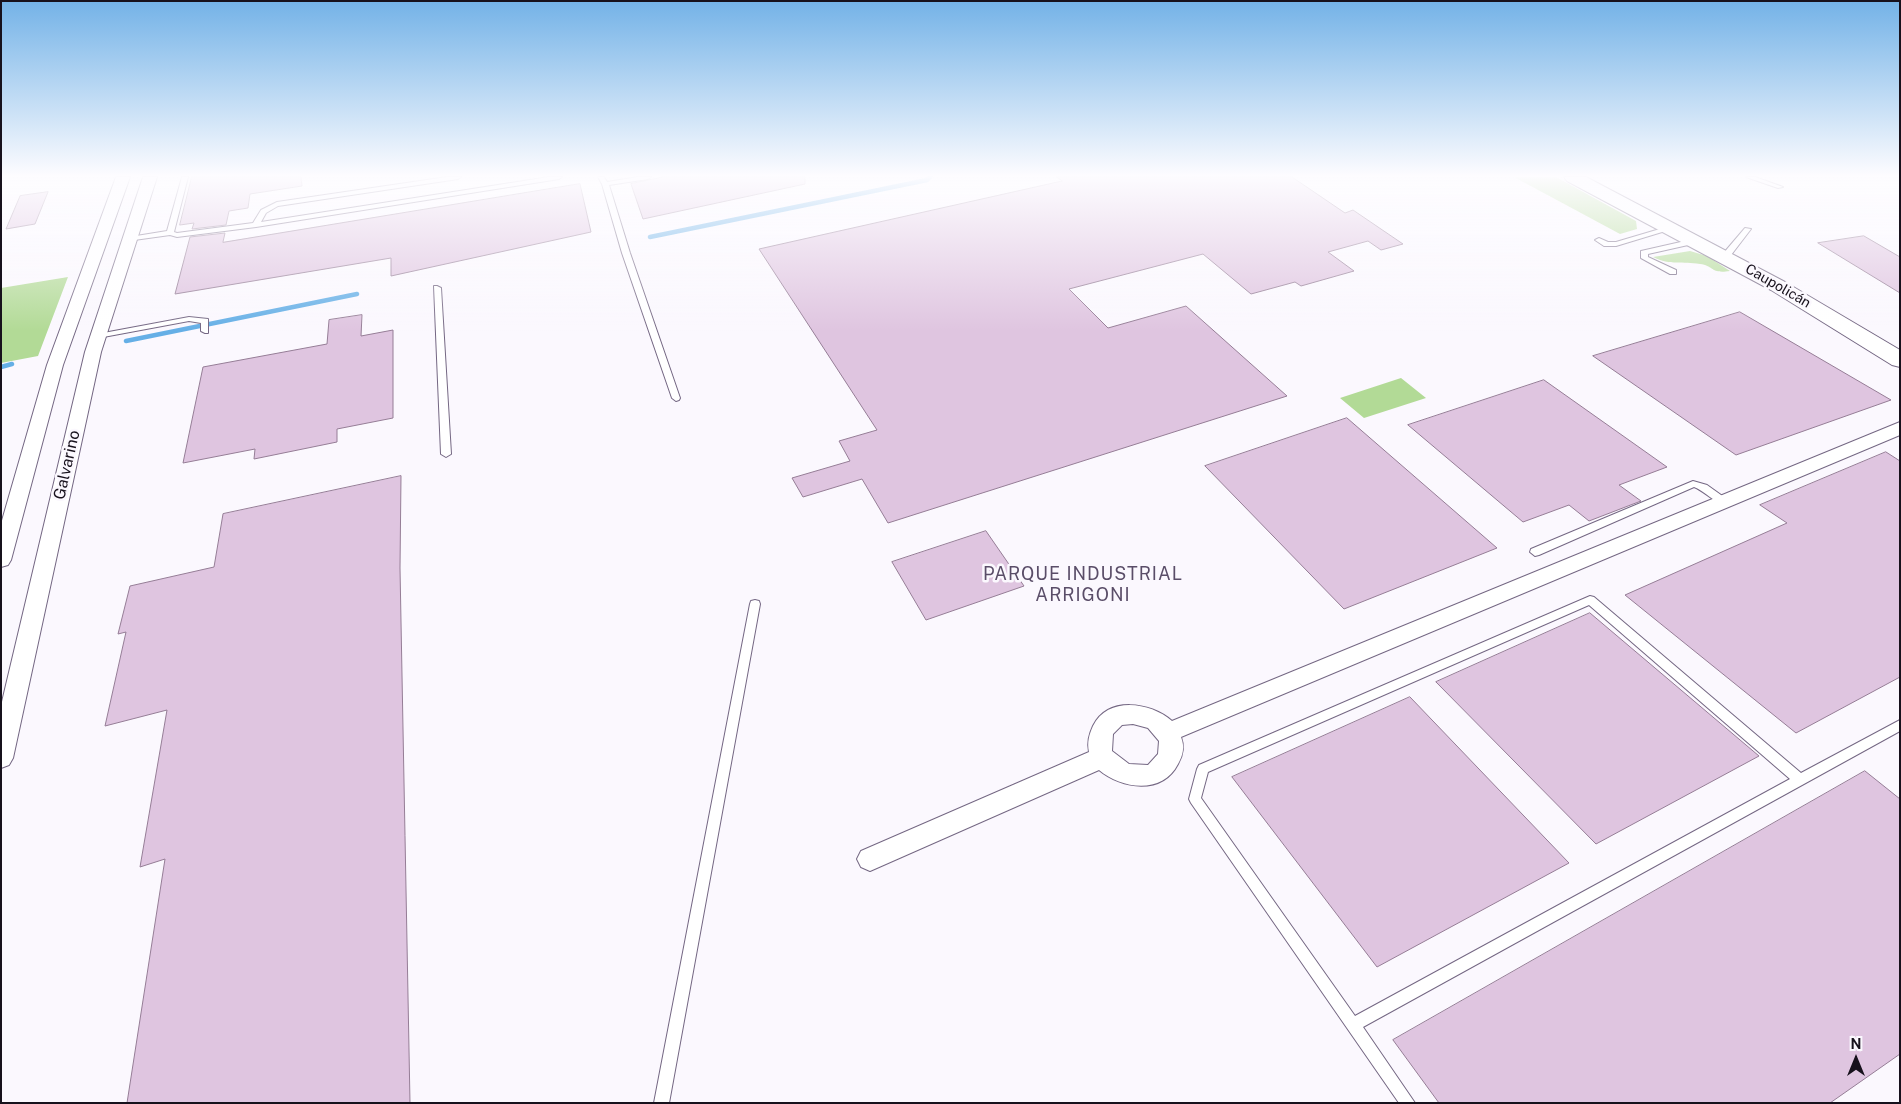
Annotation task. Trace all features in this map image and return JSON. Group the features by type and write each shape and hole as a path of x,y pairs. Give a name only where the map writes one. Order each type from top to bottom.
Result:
{"main road":[{"name":"Caupolicán","path":"1671,229 1725,256 1826,314 1900,360"}],"street":[{"path":"1,560 62,344 104,229"},
{"name":"Galvarino","path":"1,758 98,336 133,229"},
{"path":"62,344 98,336"},
{"path":"1167,733 1900,428"},
{"path":"1133,714 1149,718 1163,726 1171,739 1172,753 1166,765 1155,773 1138,776 1122,772 1104,757 1100,749 1100,736 1106,724 1118,716 1133,714"},
{"path":"870,858 1104,757"}],"lane":[{"path":"170,233 171,229"},
{"path":"130,239 170,233 177,236 188,235 232,229"},
{"path":"620,229 626,253 676,398"},
{"path":"1599,240 1608,244 1616,244 1668,229"},
{"path":"1725,256 1747,229"},
{"path":"1673,272 1645,258 1644,254 1694,241"},
{"path":"437,288 446,454"},
{"path":"98,336 189,319 205,321 205,330"},
{"path":"1535,552 1693,484 1704,487 1725,502"},
{"path":"1408,1103 1195,799 1203,769 1590,600 1800,780"},
{"path":"661,1103 755,604"},
{"path":"1353,1025 1900,725"}],"green space":[{"path":"1610,229 1637,229 1637,229 1620,234"},
{"path":"1690,251 1707,256 1730,271 1716,271 1705,265 1671,262 1653,257"},
{"path":"68,277 38,356 1,363 1,288"},
{"path":"1401,378 1426,398 1364,418 1340,398"}],"building":[{"path":"306,229 590,229 591,232 391,276 391,258 175,294 190,237 225,233 223,242"},
{"path":"850,229 1380,229 1403,244 1381,250 1368,241 1328,252 1354,271 1301,286 1295,282 1251,294 1203,254 1069,289 1108,328 1186,306 1287,396 888,523 862,479 803,497 792,478 850,461 839,441 877,430 759,249"},
{"path":"1864,236 1900,257 1900,293 1818,243"},
{"path":"1740,312 1891,400 1736,455 1593,356"},
{"path":"362,315 361,336 393,330 393,418 337,429 337,442 254,459 255,449 183,463 203,367 327,344 329,320"},
{"path":"1544,380 1667,467 1619,485 1641,501 1589,521 1569,505 1523,522 1408,425"},
{"path":"1347,418 1497,548 1344,609 1205,466"},
{"path":"1886,452 1900,461 1900,677 1796,733 1625,595 1787,523 1760,505"},
{"path":"401,476 400,568 410,1103 127,1103 165,859 140,867 167,710 105,726 126,632 118,634 130,586 214,567 223,514"},
{"path":"986,531 1024,586 926,620 892,562"},
{"path":"1590,613 1759,756 1596,844 1436,682"},
{"path":"1410,697 1569,863 1377,967 1232,777"},
{"path":"1865,771 1900,799 1900,1054 1830,1103 1439,1103 1393,1040"}],"waterway":[{"path":"650,237 691,229"},
{"path":"126,341 357,294"},
{"path":"1,367 12,364"}],"district":[{"name":"PARQUE INDUSTRIAL ARRIGONI","path":"1083,584"}]}
